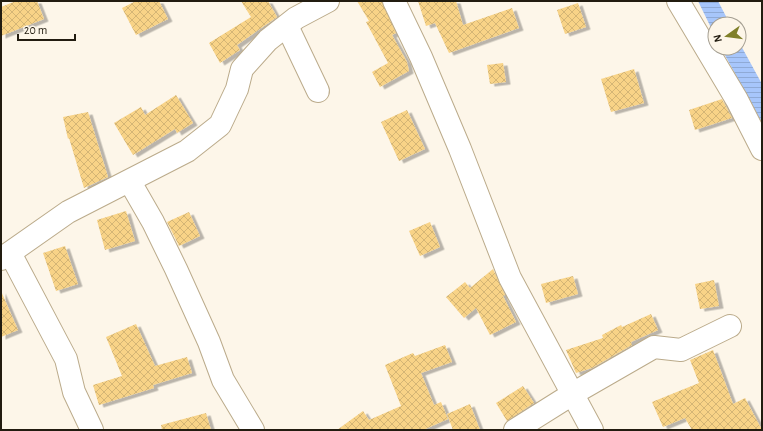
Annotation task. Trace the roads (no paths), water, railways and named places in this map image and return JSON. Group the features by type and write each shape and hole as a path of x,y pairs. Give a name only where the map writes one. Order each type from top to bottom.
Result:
{"street":[{"path":"92,430 74,392 66,358 5,256 68,212 130,182 187,151 220,125 237,89 242,69 268,40 287,26 328,1"},
{"path":"394,1 421,57 460,149 510,278 574,393 592,430"},
{"path":"682,9 737,100 762,149"},
{"path":"287,26 318,92"},
{"path":"130,182 153,222 179,276 209,342 223,380 253,430"},
{"path":"515,430 574,393 654,347 681,350 730,326"}],"water":[{"path":"698,1 718,1 726,16 707,16 707,20"},
{"path":"725,56 747,56 762,84 762,123"}]}
